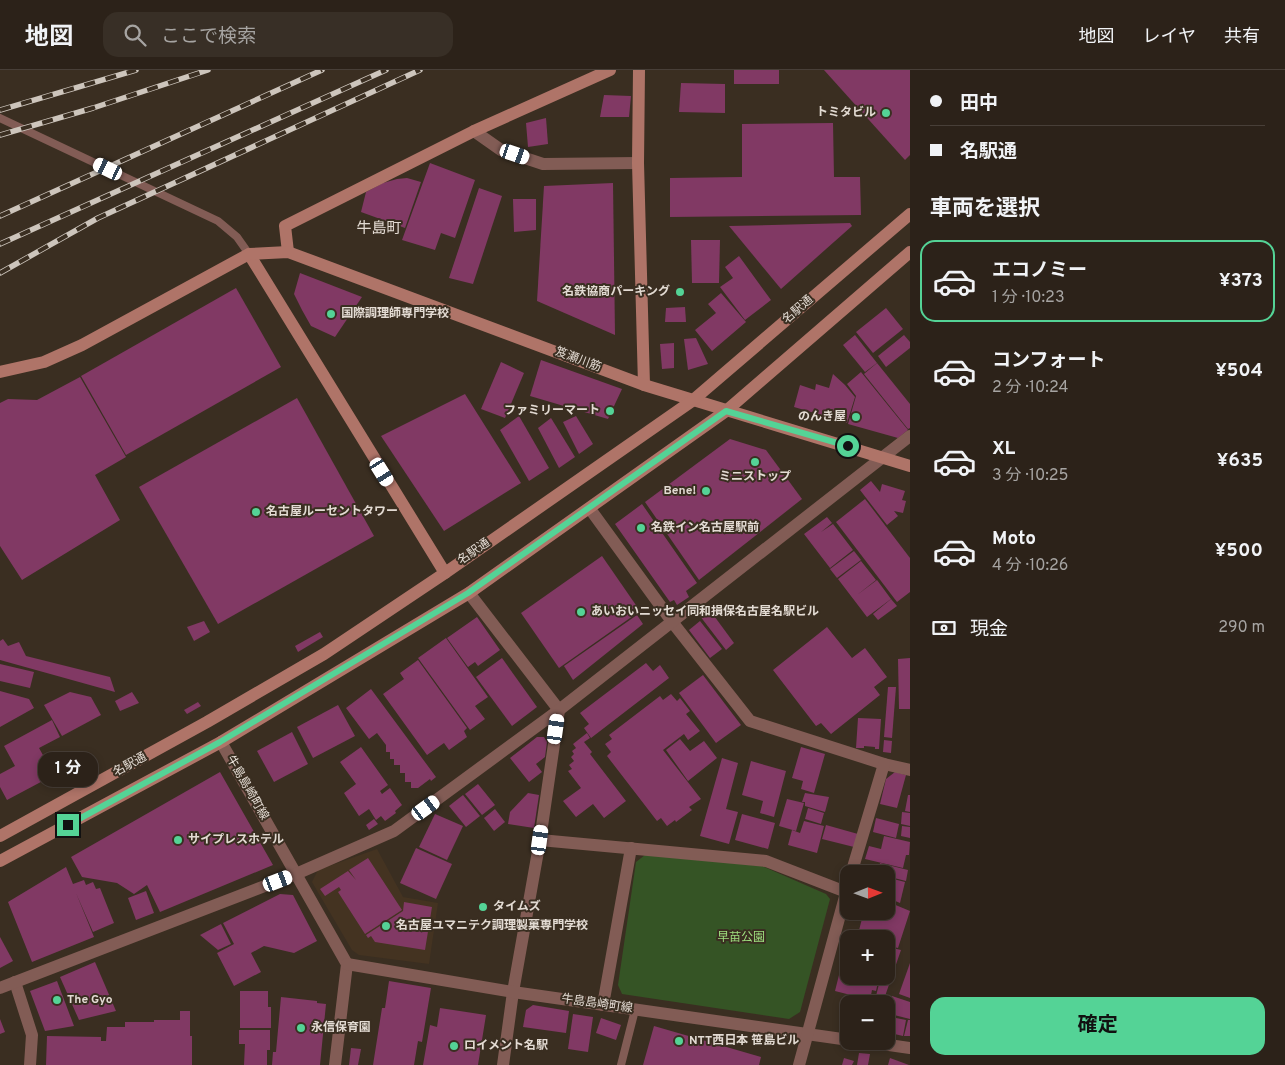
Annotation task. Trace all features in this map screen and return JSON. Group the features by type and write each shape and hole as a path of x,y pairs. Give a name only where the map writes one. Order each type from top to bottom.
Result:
{"street":[{"path":"288,252 285,226 474,131 610,70"},
{"path":"639,70 638,163 644,385"},
{"path":"474,131 501,150 543,164 638,163"},
{"name":"名駅通","path":"0,836 208,722 324,654 445,573 692,401 910,214"},
{"name":"笈瀬川筋","path":"249,254 288,252 644,385 692,401 883,456 910,466"},
{"name":"名駅通","path":"0,861 220,742 468,593 590,509 726,411 910,252"},
{"path":"0,372 44,362 82,345 249,254 445,573"},
{"path":"0,988 296,874 394,831 559,710 673,623 910,436"},
{"path":"590,509 673,623 750,721 884,764 910,770"},
{"path":"468,593 559,710 503,1065"},
{"name":"牛島島崎町線","path":"220,742 346,964 514,992 840,1039"},
{"path":"854,865 884,764"},
{"path":"540,840 766,860 840,884"},
{"path":"603,1005 631,848"},
{"path":"798,1065 840,912"},
{"path":"335,1065 346,964"},
{"path":"15,982 32,1036 30,1065"},
{"path":"895,1046 910,1048"}],"lane":[{"path":"0,118 218,221 237,237 249,254"},
{"path":"621,1065 635,1010"}],"shaded area":[{"name":"名古屋ユマニテク調理製菓専門学校","path":"377,849 403,897 438,903 429,964 359,955 352,950 312,882 318,870"}],"green space":[{"name":"早苗公園","path":"645,855 762,866 826,894 830,899 800,1012 789,1019 622,994 618,985 636,862"}],"building":[{"path":"734,70 779,70 779,84 734,84"},
{"name":"トミタビル","path":"824,70 910,70 910,155 905,160"},
{"path":"681,83 725,84 725,113 679,112"},
{"path":"604,95 631,96 629,117 600,117"},
{"path":"546,118 548,144 528,147 526,123"},
{"path":"833,123 834,177 860,177 861,215 670,217 670,178 742,177 742,124"},
{"path":"430,163 475,180 455,238 441,233 435,250 402,240"},
{"path":"407,178 421,182 405,228 361,212 366,192 383,183"},
{"path":"613,183 615,335 537,301 544,186"},
{"path":"479,188 502,196 473,284 449,278"},
{"path":"513,199 536,199 536,230 514,232"},
{"path":"850,223 852,226 781,289 729,226"},
{"path":"691,240 720,240 719,283 692,283"},
{"path":"739,256 771,300 745,320 720,287 733,278 725,267"},
{"path":"300,273 362,297 335,337 311,326 302,310 294,294"},
{"path":"236,288 281,367 126,455 81,376"},
{"path":"721,293 746,322 712,351 695,330 716,313 708,304"},
{"path":"685,307 686,322 665,322 666,308"},
{"path":"886,308 903,329 873,353 856,332"},
{"path":"855,335 877,363 865,372 843,345"},
{"path":"904,335 910,342 910,348 886,367 878,356"},
{"path":"696,338 708,364 688,370 684,339"},
{"path":"674,343 674,368 662,369 660,344"},
{"path":"541,360 622,389 608,419 530,396"},
{"path":"501,362 524,373 505,418 481,409"},
{"path":"877,363 910,404 910,428 908,429 864,374"},
{"path":"861,372 908,430 898,438 848,424 856,396 847,384"},
{"path":"833,374 855,397 847,423 836,420 838,413 835,419 794,407 800,385 815,390 816,384 829,388"},
{"path":"80,377 126,457 95,475 120,520 22,580 0,546 0,403 8,399 37,400"},
{"path":"465,394 521,483 444,531 381,436"},
{"name":"名古屋ルーセントタワー","path":"297,398 374,536 218,624 139,487"},
{"path":"519,416 549,468 529,481 500,430"},
{"path":"576,416 593,444 579,454 563,422"},
{"path":"551,418 575,457 559,468 538,428"},
{"path":"730,439 766,450 802,499 699,580 645,502"},
{"path":"871,481 880,492 882,484 905,491 902,500 906,501 903,513 894,511 898,516 887,525 860,490"},
{"path":"865,499 910,558 910,592 897,602 836,522"},
{"path":"642,504 697,583 686,591 689,597 677,605 674,600 670,602 615,524"},
{"path":"827,517 832,523 821,532 833,524 853,550 830,568 804,534"},
{"path":"854,551 861,560 837,578 830,569"},
{"name":"あいおいニッセイ同和損保名古屋名駅ビル","path":"602,556 640,611 559,668 521,613"},
{"path":"861,561 876,580 857,595 877,580 891,599 867,617 838,579"},
{"path":"891,599 897,606 878,620 873,614"},
{"path":"709,609 734,643 726,650 700,616"},
{"path":"637,615 643,624 573,680 564,666"},
{"path":"477,617 500,650 478,666 475,662 468,667 447,638"},
{"path":"204,621 210,632 194,641 187,627"},
{"path":"700,621 722,649 710,658 689,630"},
{"path":"827,627 852,658 865,648 887,677 874,687 880,695 831,734 821,723 816,726 773,670"},
{"path":"320,632 323,637 298,652 295,646"},
{"path":"446,638 488,697 475,706 485,719 470,730 418,658"},
{"path":"3,639 8,646 19,642 26,656 110,677 115,692 0,660 0,641"},
{"path":"502,658 537,707 512,726 476,677"},
{"path":"910,658 910,709 899,709 898,659"},
{"path":"418,660 467,728 464,731 467,737 449,750 444,743 427,755 383,694 404,679 400,673"},
{"path":"646,663 653,671 660,665 669,678 591,738 584,728 589,724 580,713"},
{"path":"0,664 34,672 30,688 0,681"},
{"path":"703,675 741,725 716,743 679,693"},
{"path":"888,687 896,687 892,738 884,737"},
{"path":"371,689 436,777 431,781 430,779 418,788 411,788 411,782 405,782 405,773 400,773 400,765 394,765 394,759 390,759 390,752 386,752 386,745 377,733 369,739 346,708"},
{"path":"0,691 29,699 34,708 0,727"},
{"path":"70,692 91,697 101,715 62,736 44,705"},
{"path":"132,692 139,703 120,711 115,701"},
{"path":"671,694 677,701 680,698 690,711 686,714 700,731 688,740 684,734 663,750 701,799 689,807 692,810 667,826 661,818 657,821 607,756 611,752 605,744 612,739 609,735 660,696 663,700"},
{"path":"198,702 201,706 187,714 184,710"},
{"path":"338,705 355,736 313,758 297,727"},
{"path":"858,718 881,719 879,749 864,746 864,748 856,748"},
{"path":"52,720 60,737 39,748 54,775 7,800 0,787 0,774 15,766 4,746"},
{"path":"292,732 308,764 274,782 257,751"},
{"path":"587,733 590,738 584,742 592,752 590,754 626,801 604,818 593,804 576,817 563,801 581,788 568,771 572,769 569,765 574,761 571,757 574,754 572,751 576,748 573,744"},
{"path":"537,737 544,737 547,742 545,757 536,764 542,772 529,782 510,758"},
{"path":"680,739 690,751 704,741 717,758 688,781 666,750"},
{"path":"884,740 892,741 891,753 883,752"},
{"path":"361,747 388,785 380,791 382,794 390,788 402,805 395,811 396,813 385,821 381,816 376,820 369,809 359,816 344,793 356,784 340,762"},
{"path":"801,747 825,754 814,793 801,789 803,781 792,778"},
{"path":"722,758 738,763 726,809 738,812 729,844 700,836"},
{"path":"751,761 786,771 774,817 760,813 763,801 742,795"},
{"path":"220,772 273,865 160,912 147,885 134,894 117,883 82,877 71,857"},
{"path":"895,772 906,775 897,808 880,804 886,779"},
{"path":"478,784 495,805 482,815 465,794"},
{"path":"528,793 539,795 534,828 508,824 510,812"},
{"path":"805,793 829,797 825,812 805,806 805,802 802,802"},
{"path":"463,795 480,816 466,827 449,806"},
{"path":"908,795 910,795 910,812 905,811"},
{"path":"787,799 804,803 796,831 779,826"},
{"path":"808,808 824,813 821,824 805,819"},
{"path":"495,809 505,822 494,831 484,818"},
{"path":"902,812 910,813 910,826 901,824"},
{"path":"435,814 463,826 447,860 419,847"},
{"path":"742,814 775,823 768,849 735,840"},
{"path":"876,818 899,824 896,838 873,832"},
{"path":"374,819 378,824 369,830 366,825"},
{"path":"804,821 824,826 817,853 788,845 792,830 800,833"},
{"path":"826,825 858,834 854,847 822,839"},
{"path":"902,826 910,827 910,838 901,836"},
{"path":"884,836 910,842 909,855 906,855 903,868 865,859 869,846 881,849"},
{"path":"416,848 452,864 436,899 400,883"},
{"path":"368,858 402,910 365,934 338,892 341,890 339,887 325,896 320,889 348,871 356,880 349,870"},
{"path":"66,867 73,884 84,880 86,885 93,882 96,889 100,888 114,923 93,932 76,893 94,937 32,962 8,902"},
{"path":"895,867 908,870 906,881 895,878"},
{"path":"895,879 905,882 900,903 895,901"},
{"path":"146,891 154,913 136,920 128,898"},
{"path":"280,894 293,895 317,941 294,953 264,946 251,953 261,972 234,986 217,953 234,944 223,923"},
{"path":"404,902 432,907 425,950 375,942 371,936 368,938 366,935 403,911"},
{"path":"895,905 910,911 898,948 895,947 895,930 859,930 862,920 895,920"},
{"path":"221,924 231,944 218,950 200,935"},
{"path":"0,937 13,961 0,968"},
{"path":"895,949 901,950 895,967"},
{"path":"95,962 116,1011 79,1020 60,977"},
{"path":"910,963 910,998 899,994"},
{"path":"840,971 840,985 877,985 876,991 872,990 871,995 851,995 835,991"},
{"path":"57,981 74,1026 45,1031 30,991"},
{"path":"389,981 431,988 422,1042 418,1041 414,1065 373,1065 382,1008 385,1008"},
{"path":"879,985 889,985 885,995 876,995"},
{"path":"240,991 268,991 268,1007 271,1007 271,1028 240,1028"},
{"name":"永信保育園","path":"281,997 317,1001 317,1003 326,1004 320,1065 272,1065 273,1052 276,1052"},
{"path":"895,997 910,1002 910,1019 895,1015"},
{"path":"533,1005 569,1011 566,1033 523,1027 526,1010"},
{"name":"ロイメント名駅","path":"440,1008 486,1015 478,1065 423,1065 430,1025 437,1027"},
{"path":"180,1011 190,1011 192,1065 46,1065 47,1036 101,1037 101,1041 106,1041 107,1027 125,1027 125,1022 180,1020"},
{"path":"573,1014 593,1017 588,1052 568,1049"},
{"path":"601,1018 621,1025 616,1040 596,1033"},
{"path":"895,1018 906,1020 903,1036 895,1034"},
{"path":"0,1019 5,1032 0,1034"},
{"path":"908,1020 910,1020 910,1036 904,1036"},
{"name":"NTT西日本 笹島ビル","path":"654,1026 761,1057 759,1065 643,1065"},
{"path":"239,1030 270,1030 270,1050 267,1050 267,1065 244,1065 245,1044 239,1044"},
{"path":"351,1048 361,1049 358,1065 349,1065"},
{"path":"859,1053 870,1054 868,1065 857,1065"},
{"path":"844,1058 854,1061 852,1065 842,1065"},
{"path":"890,1058 909,1065 888,1065"}],"railway":[{"path":"0,110 136,70"},
{"path":"0,135 93,108 208,70"},
{"path":"0,216 322,70"},
{"path":"0,244 386,70"},
{"path":"0,273 98,218 420,70"}],"place":[{"name":"トミタビル","path":"886,113"},
{"name":"名鉄協商パーキング","path":"680,292"},
{"name":"国際調理師専門学校","path":"331,314"},
{"name":"ファミリーマート","path":"610,411"},
{"name":"のんき屋","path":"856,417"},
{"name":"ミニストップ","path":"755,462"},
{"name":"Bene!","path":"706,491"},
{"name":"名古屋ルーセントタワー","path":"256,512"},
{"name":"名鉄イン名古屋駅前","path":"641,528"},
{"name":"あいおいニッセイ同和損保名古屋名駅ビル","path":"581,612"},
{"name":"サイプレスホテル","path":"178,840"},
{"name":"タイムズ","path":"483,907"},
{"name":"名古屋ユマニテク調理製菓専門学校","path":"386,926"},
{"name":"The Gyo","path":"57,1000"},
{"name":"永信保育園","path":"301,1028"},
{"name":"NTT西日本 笹島ビル","path":"679,1041"},
{"name":"ロイメント名駅","path":"454,1046"}],"district":[{"name":"牛島町","path":"379,229"}],"route":[{"path":"68,825 220,742 468,593 590,509 726,411 848,446"}]}
